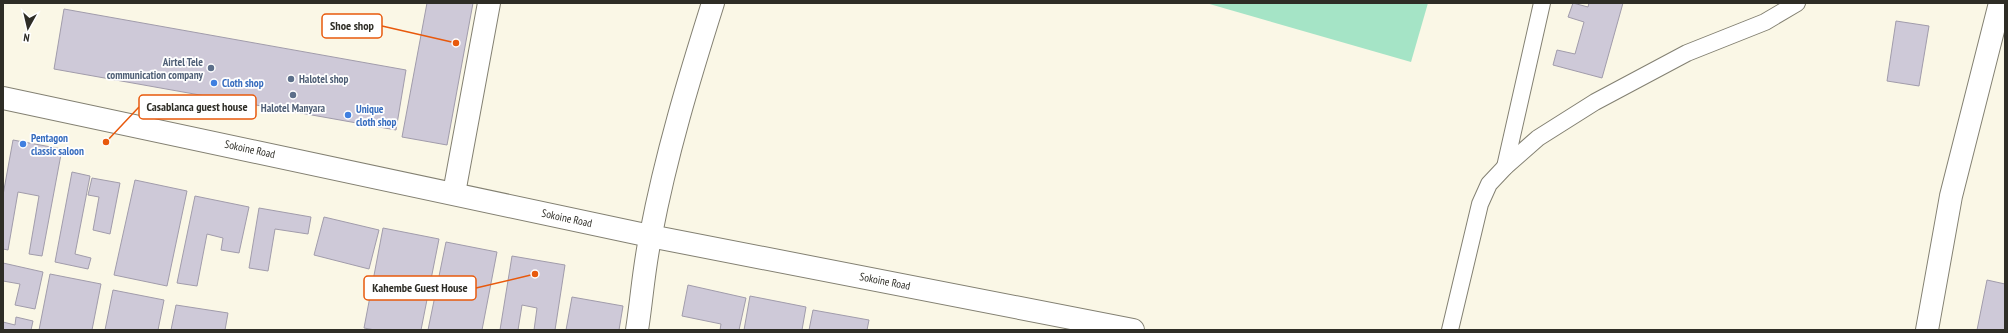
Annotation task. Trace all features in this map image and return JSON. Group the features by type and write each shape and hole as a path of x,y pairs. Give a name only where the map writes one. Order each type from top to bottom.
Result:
{"street":[{"path":"454,193 489,3"},
{"path":"637,330 650,236 681,105 713,3"},
{"path":"1928,330 1951,196 2000,3"},
{"name":"Sokoine Road","path":"3,98 650,236 1133,330"}],"lane":[{"path":"1505,167 1542,3"},
{"path":"1450,330 1480,204 1489,184 1505,167 1538,138 1596,102 1687,53 1765,22 1797,3"}],"green space":[{"path":"1206,3 1428,3 1411,62"}],"building":[{"path":"427,3 473,3 447,145 402,137"},
{"path":"1573,3 1588,7 1589,3 1623,3 1602,78 1553,65 1557,50 1575,54 1584,22 1568,17"},
{"path":"64,9 406,70 396,130 54,69"},
{"path":"1896,21 1929,26 1919,86 1887,81"},
{"path":"13,140 62,149 42,256 29,254 39,196 18,192 8,250 3,249 3,195"},
{"path":"72,172 90,176 75,254 91,258 88,269 55,262"},
{"path":"92,178 120,183 110,234 93,230 99,197 88,195"},
{"path":"135,180 187,191 167,286 114,275"},
{"path":"195,196 249,207 239,253 221,250 223,238 207,234 197,286 177,283"},
{"path":"259,208 311,217 308,234 275,229 268,271 249,268"},
{"path":"324,217 379,230 369,269 314,255"},
{"path":"383,228 439,239 421,330 375,330 364,328"},
{"path":"446,242 497,252 482,330 428,330"},
{"path":"512,256 565,265 555,330 534,330 537,308 522,305 518,330 500,330"},
{"path":"3,263 43,272 35,309 15,305 20,284 3,281"},
{"path":"50,274 101,284 92,330 39,330"},
{"path":"1987,280 2005,284 2005,330 1977,330"},
{"path":"688,285 746,298 739,330 720,330 721,324 682,316"},
{"path":"113,290 164,300 158,330 105,330"},
{"path":"750,296 806,307 802,330 744,330"},
{"path":"572,297 623,306 619,330 566,330"},
{"path":"176,305 228,313 225,330 171,330"},
{"path":"813,310 869,320 867,330 809,330"},
{"path":"16,317 33,321 31,330 3,330 3,322 15,325"}],"place":[{"name":"Shoe shop","path":"456,43"},
{"name":"Airtel Tele communication company","path":"211,68"},
{"name":"Halotel shop","path":"291,79"},
{"name":"Cloth shop","path":"214,83"},
{"name":"Halotel Manyara","path":"293,95"},
{"name":"Unique cloth shop","path":"348,115"},
{"name":"Casablanca guest house","path":"106,142"},
{"name":"Pentagon classic saloon","path":"23,144"},
{"name":"Kahembe Guest House","path":"535,274"}]}
